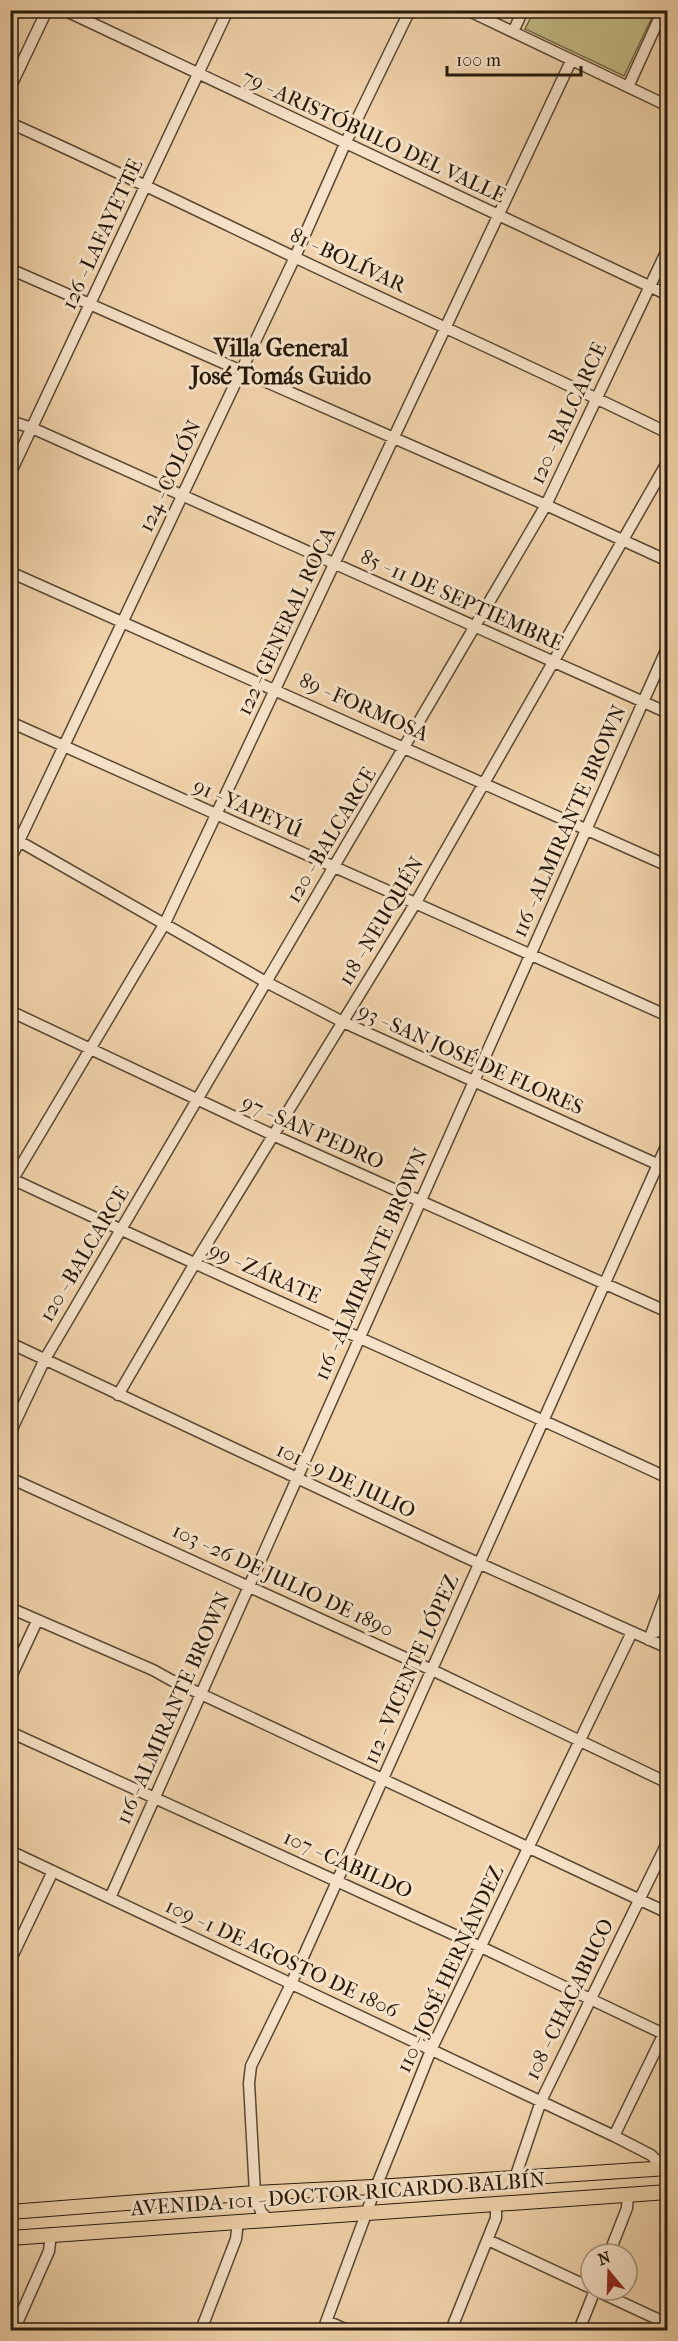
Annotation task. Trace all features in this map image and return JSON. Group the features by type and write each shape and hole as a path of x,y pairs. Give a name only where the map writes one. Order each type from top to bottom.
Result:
{"main road":[{"name":"AVENIDA 101 - DOCTOR RICARDO BALBÍN","path":"10,2212 255,2193 666,2168"},
{"name":"AVENIDA 101 - DOCTOR RICARDO BALBÍN","path":"10,2238 668,2192"}],"street":[{"path":"10,88 47,10"},
{"name":"79 - ARISTÓBULO DEL VALLE","path":"64,10 668,295"},
{"name":"126 - LAFAYETTE","path":"10,474 228,10"},
{"name":"124 - COLÓN","path":"10,860 15,838 65,746 295,257 345,144 410,10"},
{"path":"467,10 668,106"},
{"path":"513,32 523,10"},
{"path":"628,87 663,10"},
{"name":"122 - GENERAL ROCA","path":"11,1180 165,923 571,61"},
{"name":"81 - BOLÍVAR","path":"10,123 146,184 668,433"},
{"name":"120 - BALCARCE","path":"10,1433 45,1359 546,505 668,248"},
{"path":"12,274 90,305 241,371 668,561"},
{"name":"85 - 11 DE SEPTIEMBRE","path":"10,422 32,428 668,713"},
{"name":"118 - NEUQUÉN","path":"118,1395 195,1263 275,1136 415,904 668,461"},
{"name":"89 - FORMOSA","path":"10,572 668,866"},
{"name":"116 - ALMIRANTE BROWN","path":"110,1898 668,646"},
{"name":"91 - YAPEYÚ","path":"10,722 531,957 668,1016"},
{"name":"93 - SAN JOSÉ DE FLORES","path":"15,838 266,982 344,1022 662,1166"},
{"name":"97 - SAN PEDRO","path":"10,1011 275,1136 668,1312"},
{"name":"112 - VICENTE LÓPEZ","path":"268,2219 261,2212 255,2193 250,2066 291,1984 606,1283 662,1166 668,1142"},
{"name":"99 - ZÁRATE","path":"11,1180 668,1478"},
{"name":"101 - 9 DE JULIO","path":"10,1343 480,1563 632,1632 651,1637 668,1648"},
{"name":"103 - 26 DE JULIO DE 1890","path":"10,1478 432,1670 668,1783"},
{"path":"651,1637 668,1588"},
{"path":"10,1608 153,1670 668,1913"},
{"path":"10,1678 37,1621"},
{"path":"651,1637 668,1628"},
{"name":"110 - JOSÉ HERNÁNDEZ","path":"325,2326 430,2050 632,1632"},
{"name":"107 - CABILDO","path":"10,1732 337,1880 590,2000 666,2032"},
{"name":"108 - CHACABUCO","path":"515,2178 541,2101 668,1841"},
{"name":"109 - 1 DE AGOSTO DE 1806","path":"10,1851 614,2136 651,2155 666,2168"},
{"path":"10,1961 53,1871"},
{"path":"614,2136 666,2032"},
{"path":"614,2242 627,2208 628,2195"},
{"path":"451,2331 496,2218 496,2205"},
{"path":"201,2331 236,2239 238,2221"},
{"path":"14,2331 50,2252 51,2234"},
{"path":"488,2240 579,2283"},
{"path":"579,2331 590,2302"},
{"path":"620,2302 668,2324"},
{"path":"325,2326 347,2331"}],"shaded area":[{"path":"534,10 655,11 624,76 525,29"}],"district":[{"name":"Villa General José Tomás Guido","path":"281,362"}]}
